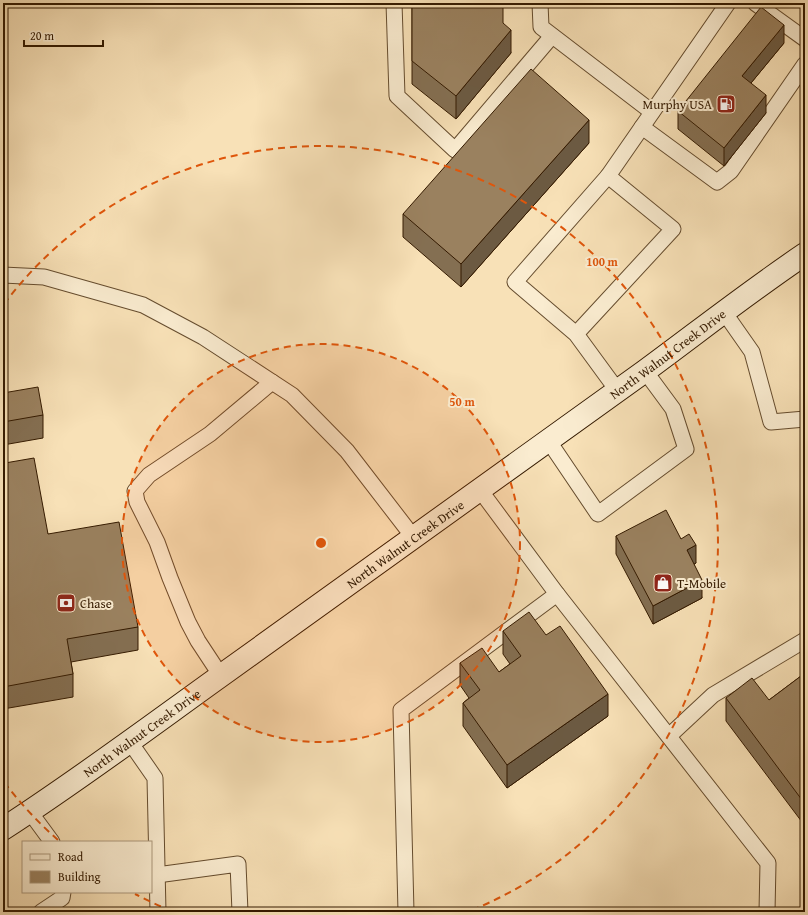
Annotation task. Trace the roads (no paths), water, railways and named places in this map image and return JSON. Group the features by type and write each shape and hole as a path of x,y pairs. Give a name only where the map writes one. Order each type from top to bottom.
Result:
{"main road":[{"name":"North Walnut Creek Drive","path":"3,829 30,812 130,742 414,538 645,370 771,276 805,254"},
{"path":"3,817 30,812"}],"lane":[{"path":"394,3 397,96 455,150 552,36"},
{"path":"540,3 540,26 652,112"},
{"path":"617,390 576,334 515,282 608,176 728,3"},
{"path":"756,3 805,39"},
{"path":"642,127 717,182 731,171 805,64"},
{"path":"576,334 673,230 608,176"},
{"path":"3,275 44,277 143,305 203,337 292,395 347,451 414,538"},
{"path":"724,312 752,352 771,422 805,419"},
{"path":"548,440 598,514 686,449 673,409 645,370"},
{"path":"221,676 198,641 188,622 157,542 137,502 135,491 150,475 210,434 272,382"},
{"path":"480,490 557,594 768,863 767,912"},
{"path":"406,912 401,710 557,594"},
{"path":"669,736 713,695 805,640"},
{"path":"130,742 155,778 158,912"},
{"path":"30,812 51,841"},
{"path":"157,875 238,864 240,912"},
{"path":"42,912 62,898 63,893"}],"place":[{"name":"Murphy USA","path":"726,104"},
{"name":"T-Mobile","path":"663,583"},
{"name":"Chase","path":"66,603"}]}
